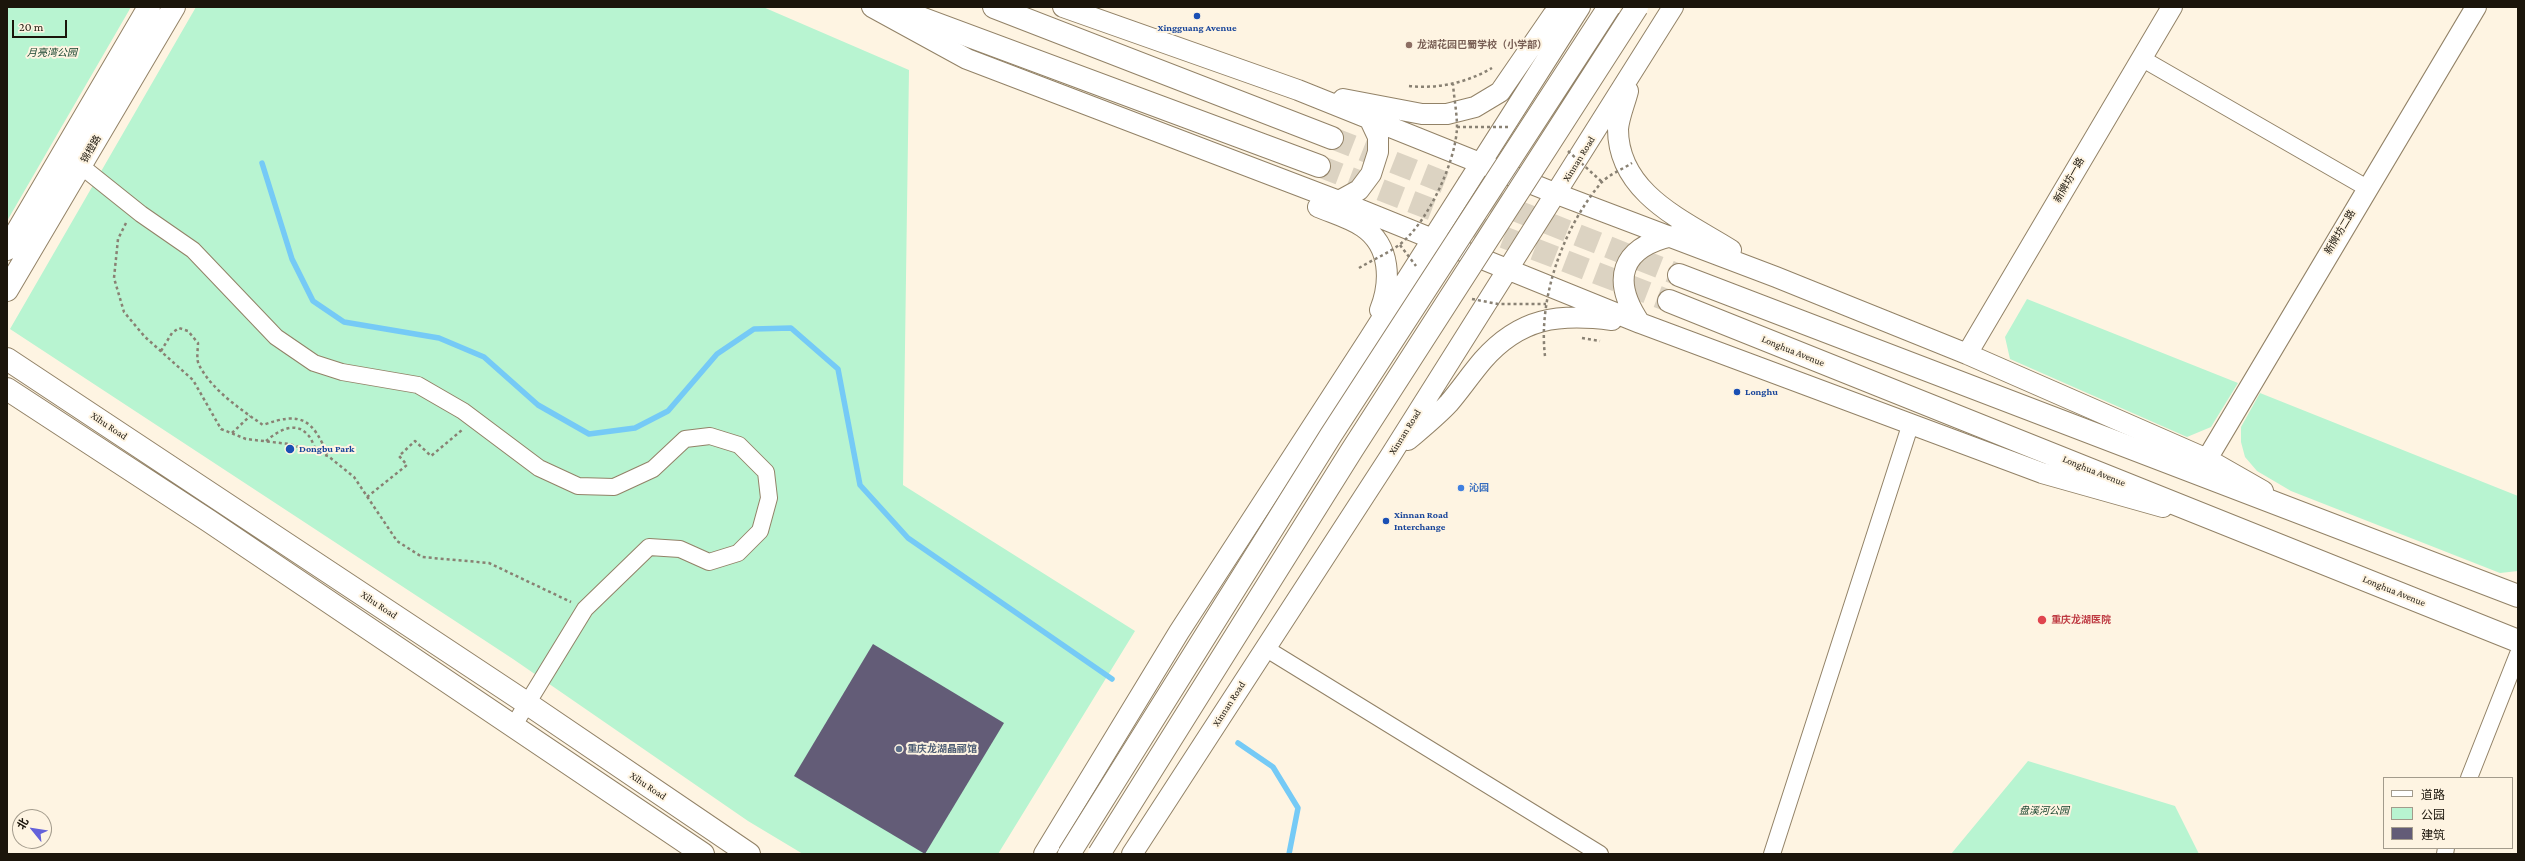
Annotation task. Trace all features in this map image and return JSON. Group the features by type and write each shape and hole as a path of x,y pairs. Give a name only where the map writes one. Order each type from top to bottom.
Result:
{"main road":[{"path":"7,249 149,7"},
{"name":"锦橙路","path":"7,290 174,7"},
{"path":"891,7 1319,166"},
{"path":"994,7 1332,138"},
{"path":"1069,854 1332,435 1609,7"},
{"path":"1099,854 1352,450 1637,7"},
{"path":"1679,274 2308,516 2514,591"},
{"name":"Longhua Avenue","path":"1669,301 2518,641"},
{"name":"Xihu Road","path":"7,359 528,704 749,854"},
{"path":"7,389 514,725 703,854"}],"street":[{"path":"872,7 967,59 1339,201 1640,323 1910,426 2042,474 2236,528"},
{"path":"1063,7 1298,90 1557,194 1672,236 1967,354 2207,459 2308,516"},
{"path":"1298,90 1422,114 1447,114 1475,107 1500,92 1561,7"},
{"path":"1044,854 1179,632 1369,339 1479,163 1580,7"},
{"name":"Xinnan Road","path":"1132,854 1389,458 1557,194 1673,7"},
{"name":"新牌坊一路","path":"1967,354 2172,7"},
{"name":"新牌坊二路","path":"2207,459 2476,7"},
{"path":"2142,58 2367,188"},
{"path":"1633,71 1618,128 1620,152 1640,189 1658,204 1776,277"},
{"path":"1339,201 1359,190 1371,174 1378,152 1378,137 1370,120"},
{"path":"81,166 134,208 194,250 276,337 314,363 342,372 418,385 474,420 539,468 578,486 614,487 653,469 685,439 710,436 739,445 766,472 769,498 760,530 738,553 709,562 680,549 649,547 585,609 514,725"},
{"path":"1250,168 1304,201 1363,227 1376,240 1384,256 1389,275 1386,293 1369,339"},
{"path":"1640,323 1629,308 1624,292 1625,273 1630,259 1640,247 1653,240 1672,236"},
{"path":"1389,458 1448,404 1484,359 1509,337 1534,322 1560,317 1584,316 1640,323"},
{"path":"1772,854 1910,426"},
{"path":"1265,648 1600,854"},
{"path":"2469,777 2518,654"}],"path":[{"path":"1408,86 1432,87 1453,84 1477,76 1498,64"},
{"path":"1359,268 1400,245 1435,199 1446,175 1454,148 1457,127 1453,84"},
{"path":"1545,356 1543,342 1546,304 1550,284 1561,252 1572,228 1602,182 1632,163"},
{"path":"134,208 118,239 114,278 124,312 161,352 193,380 221,429 246,439 289,444 328,456 354,477 397,541 422,557 490,563 534,582 585,609"},
{"path":"1365,258 1370,269"},
{"path":"161,352 172,333 179,328 188,331 198,343 198,364 214,386 250,416 263,424 290,416 304,420 320,434 328,456"},
{"path":"1579,338 1600,341"},
{"path":"1538,343 1551,340"},
{"path":"232,433 250,416"},
{"path":"367,497 406,465 398,456 415,441 431,456 474,420"},
{"path":"266,441 280,429 296,428 308,435 316,452"}],"green space":[{"name":"月亮湾公园","path":"7,7 131,7 7,221"},
{"name":"Dongbu Park","path":"196,7 763,7 909,70 903,485 1135,631 998,854 803,854 748,821 513,659 10,329"},
{"path":"2027,299 2238,383 2211,427 2187,437 2010,359 2005,337"},
{"path":"2260,393 2518,496 2518,571 2500,573 2291,491 2257,471 2245,457 2241,442 2241,427"},
{"name":"盘溪河公园","path":"2028,761 2175,806 2199,854 1951,854"}],"building":[{"name":"重庆龙湖晶郦馆","path":"873,644 1004,723 925,854 794,776"}],"waterway":[{"path":"262,163 292,259 313,301 344,322 439,338 484,357 538,405 589,434 635,428 668,411 717,354 754,329 791,328 838,369 860,485 908,538 1112,679"},
{"path":"1238,743 1273,767 1298,808 1289,854"}],"tunnel":[{"path":"1332,138 1679,275"},
{"path":"1319,166 1669,301"}],"place":[{"name":"Xingguang Avenue","path":"1197,16"},
{"name":"龙湖花园巴蜀学校（小学部）","path":"1409,45"},
{"name":"Longhu","path":"1737,392"},
{"name":"Dongbu Park","path":"290,449"},
{"name":"沁园","path":"1461,488"},
{"name":"Xinnan Road Interchange","path":"1386,521"},
{"name":"重庆龙湖医院","path":"2042,620"},
{"name":"重庆龙湖晶郦馆","path":"899,749"}]}
